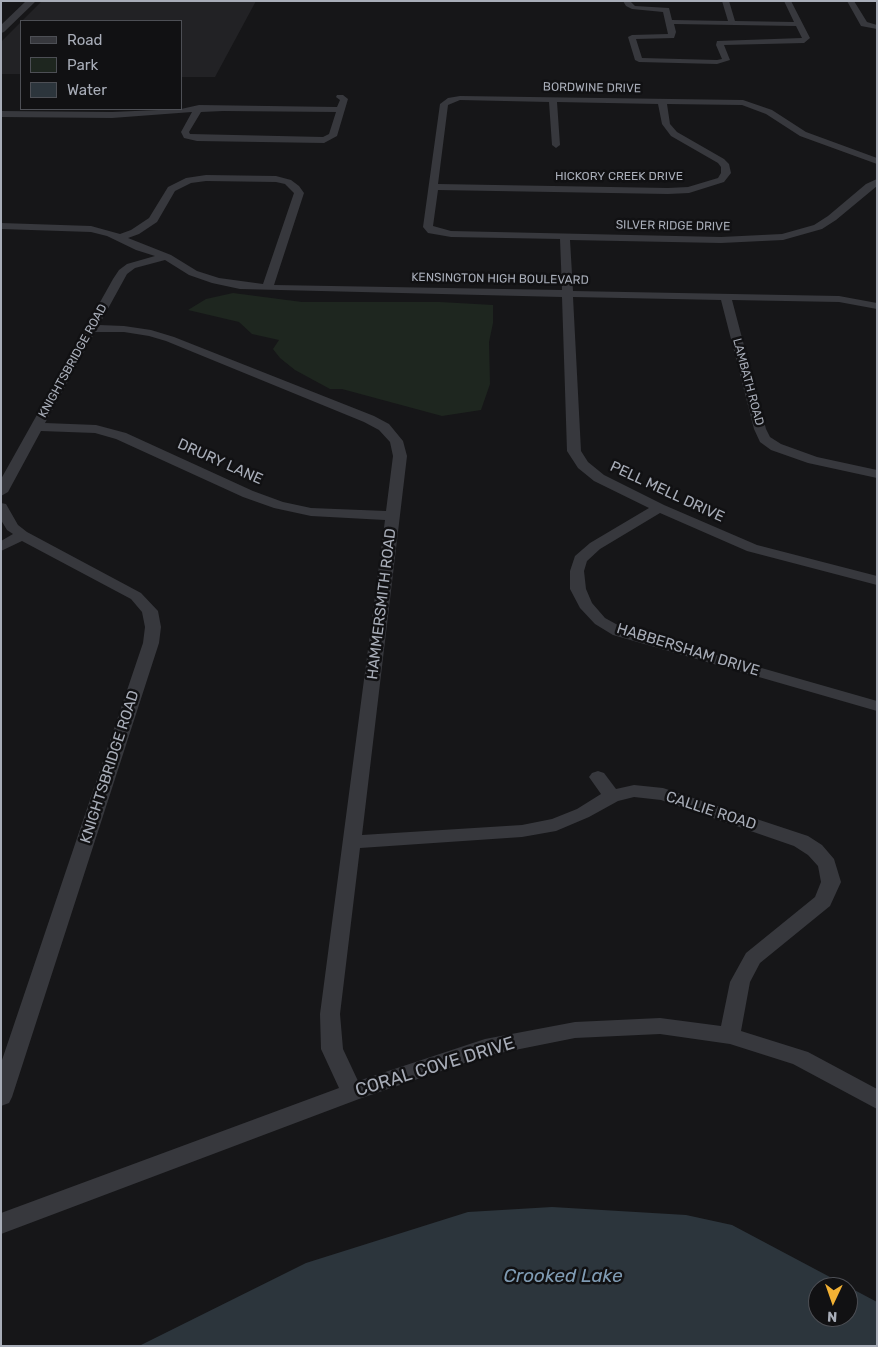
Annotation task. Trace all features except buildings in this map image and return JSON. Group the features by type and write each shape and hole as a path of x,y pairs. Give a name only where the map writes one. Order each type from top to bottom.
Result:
{"street":[{"path":"1,19 20,1"},
{"path":"1,30 32,1"},
{"path":"626,1 628,5 634,8 666,10 671,26 670,36 632,37 639,60 717,62 726,60 720,43 804,41 806,38 787,1"},
{"path":"725,1 732,23"},
{"path":"850,1 864,24 877,27"},
{"path":"671,26 732,23 799,24"},
{"path":"199,108 186,132 187,136 197,138 324,140 333,136 344,99 340,97"},
{"name":"BORDWINE DRIVE","path":"450,234 432,231 428,226 444,104 460,98 723,102 743,104 769,112 803,134 877,161"},
{"path":"553,100 556,145"},
{"name":"HICKORY CREEK DRIVE","path":"433,187 668,191 689,190 721,180 726,173 726,166 721,161 674,134 666,124 662,102"},
{"path":"182,109 225,105 340,110"},
{"path":"1,113 112,115 174,110"},
{"path":"119,238 142,236 171,190 189,180 206,178 276,179 288,182 299,193 267,288"},
{"name":"SILVER RIDGE DRIVE","path":"450,234 721,240 783,237 818,227 832,218 869,186 877,182"},
{"name":"KENSINGTON HIGH BOULEVARD","path":"1,220 95,223 116,226 142,236 156,244 167,257"},
{"name":"KENSINGTON HIGH BOULEVARD","path":"1,226 91,230 110,234 140,248 167,257 193,273 216,281 240,286 839,299"},
{"name":"PELL MELL DRIVE","path":"566,236 574,451 583,465 599,478 659,508 752,548 877,580"},
{"name":"KNIGHTSBRIDGE ROAD","path":"1,492 123,272 131,266 167,257"},
{"name":"LAMBATH ROAD","path":"726,297 760,429 765,438 776,447 813,460 877,474"},
{"path":"839,299 877,306"},
{"name":"HAMMERSMITH ROAD","path":"91,328 152,332 369,419 384,427 396,442 400,456 330,1014 332,1049 352,1092"},
{"name":"DRURY LANE","path":"37,426 96,430 121,436 248,494 278,505 311,512 393,516"},
{"name":"KNIGHTSBRIDGE ROAD","path":"1,507 12,527 22,535 136,596 150,611 153,627 151,643 1,1097"},
{"name":"HABBERSHAM DRIVE","path":"659,508 594,546 580,560 577,571 578,590 585,605 600,621 619,632 877,706"},
{"path":"1,547 22,535"},
{"path":"598,777 612,796"},
{"name":"CALLIE ROAD","path":"352,842 522,831 547,826 583,813 612,796 634,792 663,794 800,841 815,850 827,864 831,882 823,901 753,958 740,982 730,1036"},
{"name":"CORAL COVE DRIVE","path":"2,1221 352,1092 485,1048 575,1030 660,1026 730,1036 800,1058 877,1100"}],"shaded area":[{"path":"42,1 256,1 215,77 182,77 182,20 23,20"},
{"path":"20,23 20,74 1,74 1,42"}],"green space":[{"path":"233,293 302,302 440,302 493,305 493,323 489,342 490,384 481,410 442,416 342,389 330,389 295,370 280,358 273,349 279,340 252,334 239,322 188,310 206,299"}],"water":[{"name":"Crooked Lake","path":"552,1207 686,1215 732,1225 830,1277 808,1277 808,1327 858,1327 858,1292 877,1302 877,1346 139,1346 306,1263 468,1212"}]}
